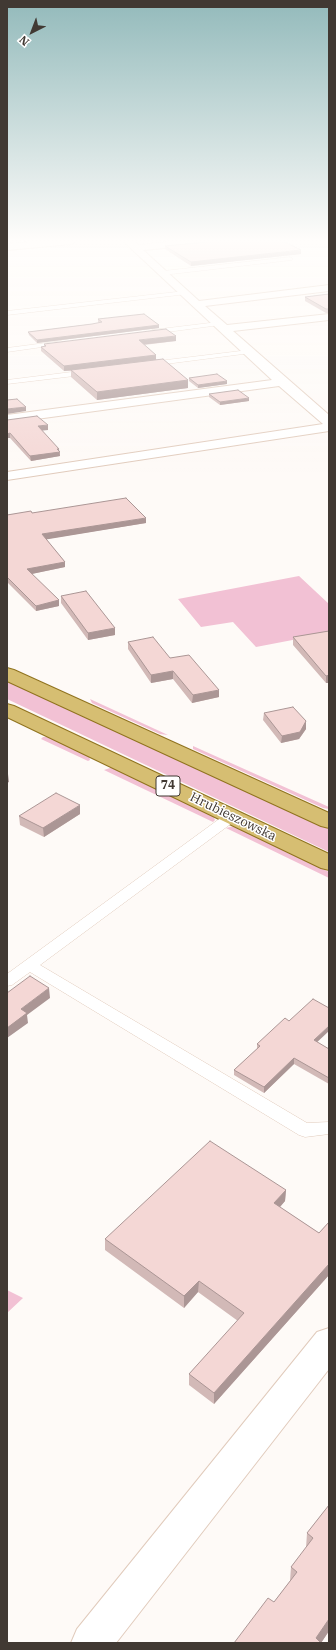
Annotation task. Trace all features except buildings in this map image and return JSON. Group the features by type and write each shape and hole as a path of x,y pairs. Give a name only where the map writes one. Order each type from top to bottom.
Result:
{"main road":[{"path":"7,674 329,821"},
{"name":"Hrubieszowska","path":"7,710 329,863"}],"street":[{"path":"212,318 282,382 329,422"},
{"path":"222,327 318,318"},
{"path":"7,418 282,382"},
{"path":"7,476 329,427"},
{"path":"91,1643 328,1348"}],"lane":[{"path":"148,332 222,327"},
{"path":"7,350 70,342"},
{"path":"140,365 249,352"},
{"path":"7,382 93,371"},
{"path":"7,981 231,816"},
{"path":"30,965 305,1130 329,1128"}],"shaded area":[{"path":"299,576 329,604 329,633 256,647 233,622 201,627 178,599"},
{"path":"7,680 329,829 329,852 7,699"},
{"path":"90,699 168,735 160,734 92,703"},
{"path":"43,737 50,737 89,756 90,760 88,761 41,739"},
{"path":"193,746 329,807 329,809 323,808 193,749"},
{"path":"113,767 213,815 215,820 213,822 104,770"},
{"path":"234,826 329,872 329,878 226,828"},
{"path":"7,1290 23,1298 7,1313"}]}
